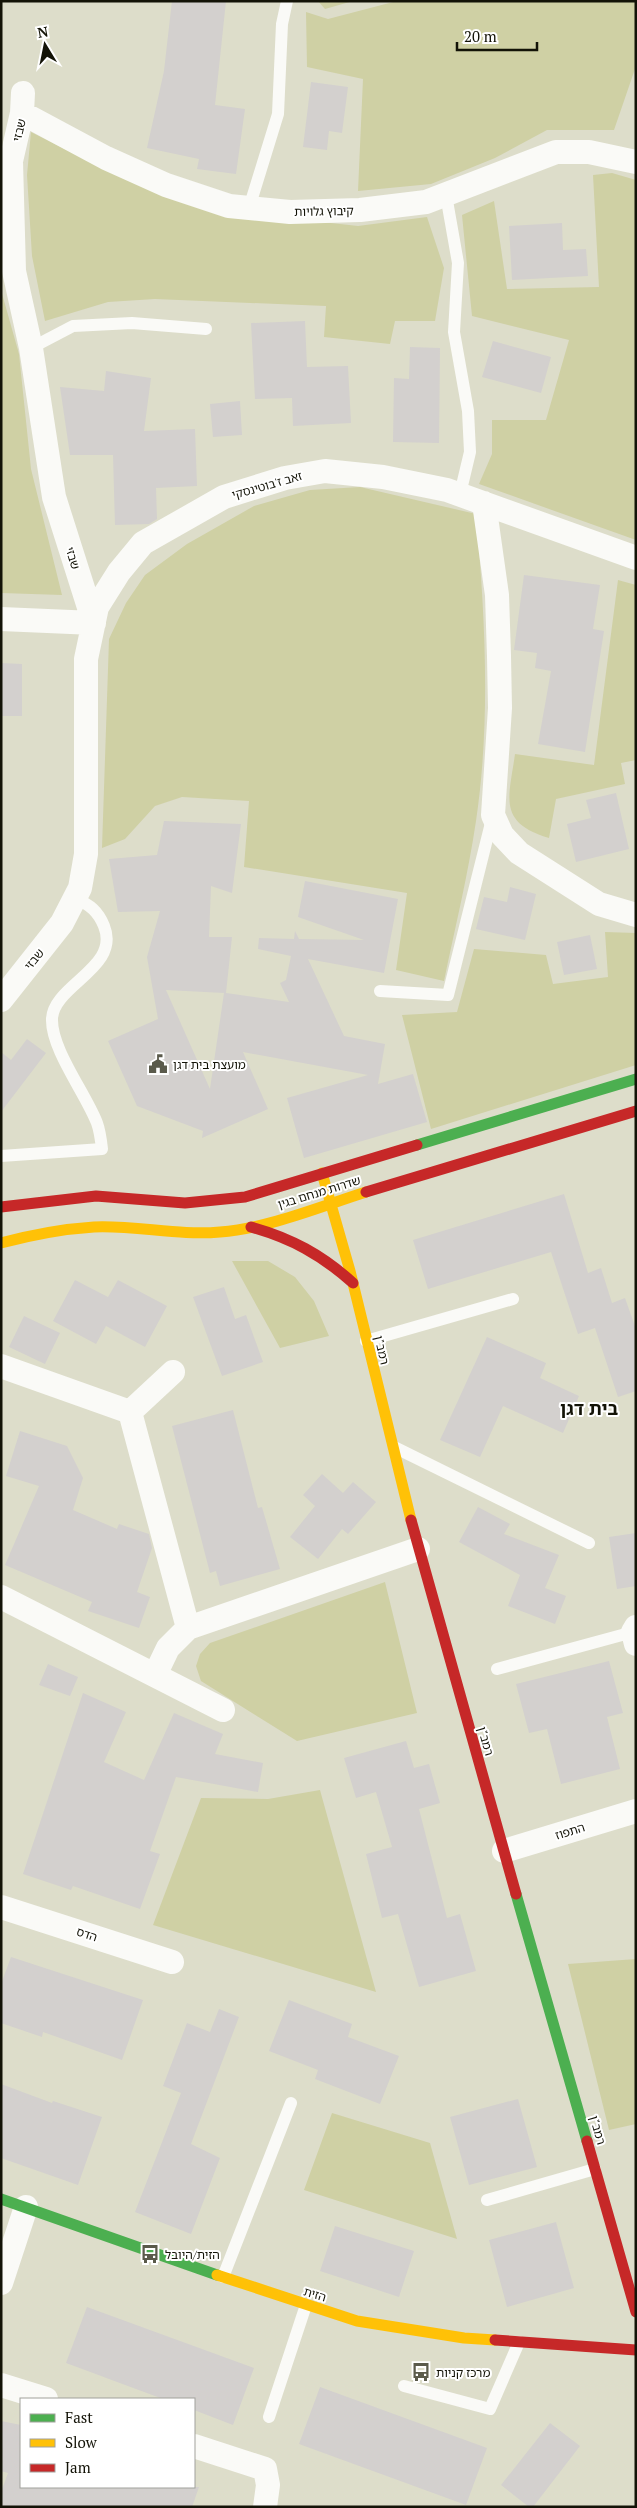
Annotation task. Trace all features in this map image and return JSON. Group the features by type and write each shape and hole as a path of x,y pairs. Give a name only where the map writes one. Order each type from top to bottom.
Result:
{"street":[{"name":"קיבוץ גלויות","path":"23,103 106,158 166,185 229,206 290,212 360,210 426,202 556,152 589,152 636,162"},
{"name":"שבזי","path":"4,992 62,924 80,888 86,854 86,659 94,622 54,497 32,348 14,271 12,162 23,103"},
{"name":"זאב ז'בוטינסקי","path":"94,622 97,607 118,572 143,543 224,497 285,478 325,470 383,477 447,490 636,558"},
{"path":"484,503 497,595 499,656 500,708 493,815 502,835 519,853 599,904 636,916"},
{"path":"1,619 94,622"},
{"name":"שדרות מנחם בגין","path":"1,1207 23,1206 93,1196 118,1196 164,1202 217,1201 245,1197 636,1079"},
{"name":"שדרות מנחם בגין","path":"1,1243 26,1236 95,1226 190,1233 220,1232 252,1227 636,1111"},
{"name":"רמב\"ן","path":"322,1174 332,1203 353,1283 418,1548 636,2312"},
{"path":"252,1227 278,1234 305,1246 329,1260 353,1283"},
{"path":"1,1366 130,1412"},
{"path":"130,1412 173,1372"},
{"path":"130,1412 188,1628"},
{"path":"155,1675 168,1648 188,1628 418,1548"},
{"path":"1,1597 223,1710"},
{"name":"התפוז","path":"504,1851 636,1811"},
{"name":"הדס","path":"1,1907 172,1962"},
{"name":"הזית","path":"1,2199 223,2277 357,2321 464,2338 636,2350"},
{"path":"1,2283 26,2207"},
{"path":"1,2385 43,2398"},
{"path":"195,2446 265,2469 268,2486 265,2507"}],"lane":[{"path":"249,208 278,114 282,24 287,1"},
{"path":"446,195 458,263 454,332 468,411 470,452 460,494"},
{"path":"32,348 73,326 132,323 206,329"},
{"path":"380,991 448,995 493,815"},
{"path":"1,1156 102,1149 98,1124 55,1038 52,1020 54,1006 93,968 105,950 106,932 100,917 92,907 76,898"},
{"path":"366,1341 513,1299"},
{"path":"392,1446 589,1543"},
{"path":"497,1669 635,1634"},
{"path":"223,2277 291,2103"},
{"path":"487,2200 595,2170"},
{"path":"270,2417 306,2305"},
{"path":"404,2386 490,2409 519,2342"}],"green space":[{"path":"318,1 353,1 325,9"},
{"path":"397,1 636,1 636,66 614,130 547,130 495,158 431,184 358,191 363,79 307,67 306,12 328,19"},
{"path":"31,132 99,166 231,212 358,226 427,217 444,268 435,321 395,321 390,344 324,337 326,306 155,299 108,302 45,321 32,256 27,175"},
{"path":"612,173 636,180 636,540 479,484 492,454 492,420 546,420 569,340 472,316 462,215 494,201 507,289 599,287 593,175"},
{"path":"1,290 19,354 31,469 62,595 1,593"},
{"path":"360,487 476,514 484,629 484,745 473,841 444,981 396,970 407,893 244,867 249,801 182,797 155,806 125,839 102,848 109,639 126,603 145,575 187,544 254,506 310,490"},
{"path":"618,580 636,585 636,760 621,763 625,784 556,799 549,838 532,832 514,816 509,796 515,754 594,765"},
{"path":"605,932 636,933 636,1065 431,1129 402,1015 457,1012 474,949 546,955 553,984 608,977"},
{"path":"232,1261 268,1261 295,1277 314,1301 329,1336 280,1348"},
{"path":"385,1582 417,1713 297,1741 201,1681 196,1666 200,1654 210,1643"},
{"path":"320,1790 376,1992 153,1925 201,1798 268,1799"},
{"path":"636,1959 636,2124 609,2130 568,1964"},
{"path":"332,2113 430,2143 457,2239 304,2190"}],"building":[{"path":"172,1 226,1 215,105 245,109 236,174 197,169 199,159 147,148 164,71"},
{"path":"311,82 348,87 342,133 329,131 327,150 303,147"},
{"path":"562,223 563,250 586,249 588,276 512,280 509,226"},
{"path":"305,321 307,367 348,366 351,423 293,426 292,398 255,399 251,323"},
{"path":"493,341 551,357 541,393 482,377"},
{"path":"410,347 440,348 439,443 393,442 394,378 409,379"},
{"path":"106,371 151,378 144,431 195,429 197,486 156,488 157,519 149,524 115,525 113,455 70,455 60,387 104,391"},
{"path":"240,401 242,435 213,437 210,404"},
{"path":"524,575 600,585 593,629 604,631 585,752 538,744 551,671 535,668 537,653 514,650"},
{"path":"1,663 22,664 22,716 1,716"},
{"path":"616,793 629,849 576,862 567,824 591,818 586,800"},
{"path":"164,821 241,824 232,893 211,886 209,937 232,937 226,993 289,1002 280,983 286,980 291,956 258,949 259,938 294,939 295,931 299,939 364,940 298,917 305,881 398,899 384,973 308,959 344,1036 385,1044 378,1084 413,1074 427,1122 304,1158 287,1098 368,1075 243,1052 268,1109 202,1138 203,1131 137,1106 108,1041 158,1019 147,957 160,911 118,912 109,859 157,855","holes":["166,990 224,993 210,1089"]},
{"path":"510,887 536,894 525,940 476,929 484,897 507,902"},
{"path":"590,935 597,969 564,975 557,942"},
{"path":"27,1039 46,1053 1,1112 1,1052 11,1060"},
{"path":"564,1194 588,1273 601,1268 612,1303 625,1298 636,1329 636,1391 618,1397 595,1328 578,1334 551,1252 428,1289 413,1240"},
{"path":"75,1280 108,1297 118,1280 167,1306 145,1347 106,1326 96,1344 53,1321"},
{"path":"224,1287 235,1319 246,1315 263,1362 222,1376 193,1297"},
{"path":"24,1316 60,1333 45,1364 9,1347"},
{"path":"487,1337 546,1363 540,1378 579,1396 563,1433 503,1406 480,1457 440,1440"},
{"path":"233,1410 258,1508 262,1507 280,1569 220,1586 216,1571 210,1573 172,1426"},
{"path":"20,1431 67,1446 83,1478 73,1510 117,1529 119,1524 149,1534 152,1548 137,1592 150,1597 139,1628 88,1611 92,1602 5,1565 39,1486 6,1476"},
{"path":"322,1474 343,1493 353,1482 376,1502 348,1534 342,1529 318,1559 290,1537 315,1506 303,1495"},
{"path":"478,1507 510,1524 504,1534 559,1555 545,1588 566,1596 555,1624 508,1606 520,1575 459,1542"},
{"path":"636,1533 636,1586 617,1589 609,1537"},
{"path":"609,1661 623,1713 607,1717 620,1769 561,1784 547,1729 529,1733 516,1684"},
{"path":"48,1664 78,1677 70,1696 39,1685"},
{"path":"83,1693 126,1712 104,1762 144,1780 174,1713 223,1734 215,1754 263,1763 258,1792 176,1777 150,1851 160,1854 140,1909 73,1886 71,1890 23,1874"},
{"path":"406,1741 414,1768 429,1764 440,1803 419,1809 447,1918 460,1914 476,1971 419,1987 398,1914 382,1918 366,1854 392,1847 376,1792 356,1798 344,1758"},
{"path":"11,1957 143,2000 122,2060 43,2032 42,2037 1,2023 1,1984"},
{"path":"289,2000 352,2024 348,2037 399,2056 380,2104 315,2079 318,2070 269,2051"},
{"path":"219,2009 239,2017 191,2144 220,2158 191,2234 135,2212 181,2093 163,2086 187,2023 210,2032"},
{"path":"1,2084 52,2103 53,2101 102,2117 78,2185 1,2158"},
{"path":"518,2099 537,2167 469,2185 450,2117"},
{"path":"556,2222 574,2288 507,2307 489,2240"},
{"path":"335,2226 414,2251 399,2297 320,2271"},
{"path":"87,2307 254,2368 233,2425 195,2410 195,2398 160,2398 66,2363"},
{"path":"320,2387 487,2448 466,2505 299,2444"},
{"path":"1,2421 20,2425 20,2488 199,2487 192,2507 1,2507 1,2492 8,2473 1,2471"},
{"path":"550,2423 580,2446 533,2507 529,2507 501,2485"}],"traffic: fast":[{"path":"417,1145 636,1079"},
{"path":"516,1894 587,2141"},
{"path":"1,2199 217,2275"}],"traffic: slow":[{"path":"322,1173 350,1271 411,1520"},
{"path":"1,1243 47,1233 94,1227 126,1227 188,1233 238,1230 275,1222 366,1192"},
{"path":"217,2275 357,2321 464,2338 495,2340"}],"traffic: jam":[{"path":"366,1192 636,1111"},
{"path":"1,1207 96,1196 185,1203 245,1197 417,1145"},
{"path":"251,1227 293,1242 330,1264 353,1283"},
{"path":"411,1520 516,1894"},
{"path":"587,2141 636,2312"},
{"path":"495,2340 636,2350"}],"place":[{"name":"מועצת בית דגן","path":"158,1064"},
{"name":"הזית/היובל","path":"150,2254"},
{"name":"מרכז קניות","path":"421,2372"}],"district":[{"name":"בית דגן","path":"589,1408"}]}
